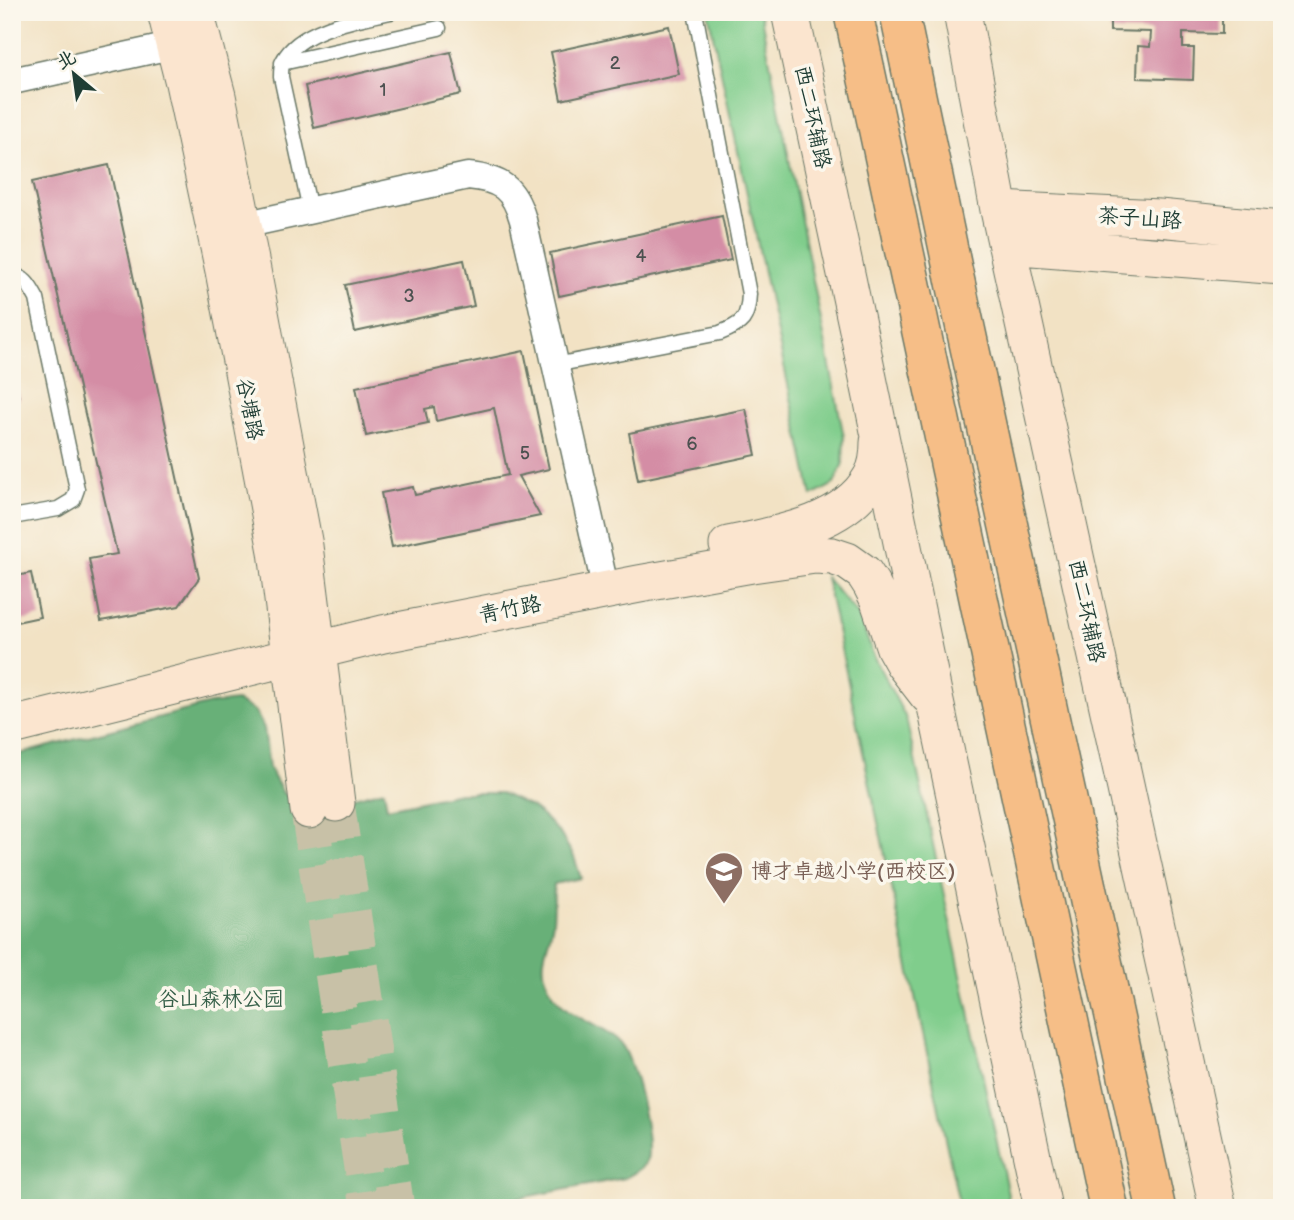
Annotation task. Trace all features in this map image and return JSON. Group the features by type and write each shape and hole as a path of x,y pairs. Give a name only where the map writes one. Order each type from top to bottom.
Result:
{"highway":[{"path":"853,12 1109,1208"},
{"path":"899,12 1156,1208"}],"street":[{"name":"谷塘路","path":"195,12 217,96 304,546 302,643 322,807"},
{"name":"西二环辅路","path":"790,12 1040,1204"},
{"name":"西二环辅路","path":"962,12 999,210 1218,1208"},
{"name":"谷塘路","path":"170,28 224,271 277,551 302,643"},
{"path":"12,81 170,28"},
{"path":"243,225 468,176 492,180 504,186 520,209 604,580"},
{"name":"茶子山路","path":"999,210 1159,218 1282,230"},
{"name":"茶子山路","path":"1007,245 1282,266"},
{"name":"青竹路","path":"12,705 302,643 383,634 771,536 821,520 841,510 858,495 872,477 878,458 879,434"},
{"name":"青竹路","path":"604,580 815,555 832,556 847,561 864,573 871,584 895,648 904,664 935,702"},
{"name":"青竹路","path":"12,726 302,643"}],"lane":[{"path":"310,210 281,77 282,63 290,51 305,39 326,29 391,12"},
{"path":"555,365 720,333 744,320 748,310 749,294 695,12"},
{"path":"282,63 439,28"},
{"path":"12,275 19,276 29,284 37,299 77,489 73,500 58,509 12,517"}],"green space":[{"path":"708,12 760,12 844,437 843,463 834,484 812,496"},
{"path":"826,578 859,616 874,657 906,718 1008,1194 1006,1208 960,1208"},
{"name":"谷山森林公园","path":"236,701 255,711 264,728 269,768 283,793 309,810 384,790 387,808 459,793 501,793 531,807 561,835 574,857 581,878 554,884 553,922 544,959 544,972 560,1003 611,1035 626,1052 637,1083 648,1139 646,1162 637,1172 625,1178 466,1208 12,1208 12,756 210,704"}],"building":[{"path":"1110,12 1222,12 1222,34 1183,33 1183,48 1194,48 1193,80 1137,78 1138,46 1150,47 1151,32 1110,31"},
{"path":"669,26 679,74 561,100 551,52"},
{"path":"451,52 461,94 314,128 305,86"},
{"path":"109,165 199,578 179,606 101,621 89,559 117,554 32,182"},
{"path":"722,216 731,260 559,296 550,253"},
{"path":"464,260 474,306 355,332 345,285"},
{"path":"524,351 549,469 518,476 540,516 392,547 381,493 413,487 415,495 508,475 494,408 436,421 434,407 425,409 428,423 366,436 356,387"},
{"path":"12,373 19,399 12,401"},
{"path":"746,409 756,455 638,480 629,433"},
{"path":"31,573 40,617 12,623 12,577"}],"tunnel":[{"path":"336,803 396,1208"},
{"path":"309,810 368,1208"}],"place":[{"name":"博才卓越小学(西校区)","path":"724,905"}]}
